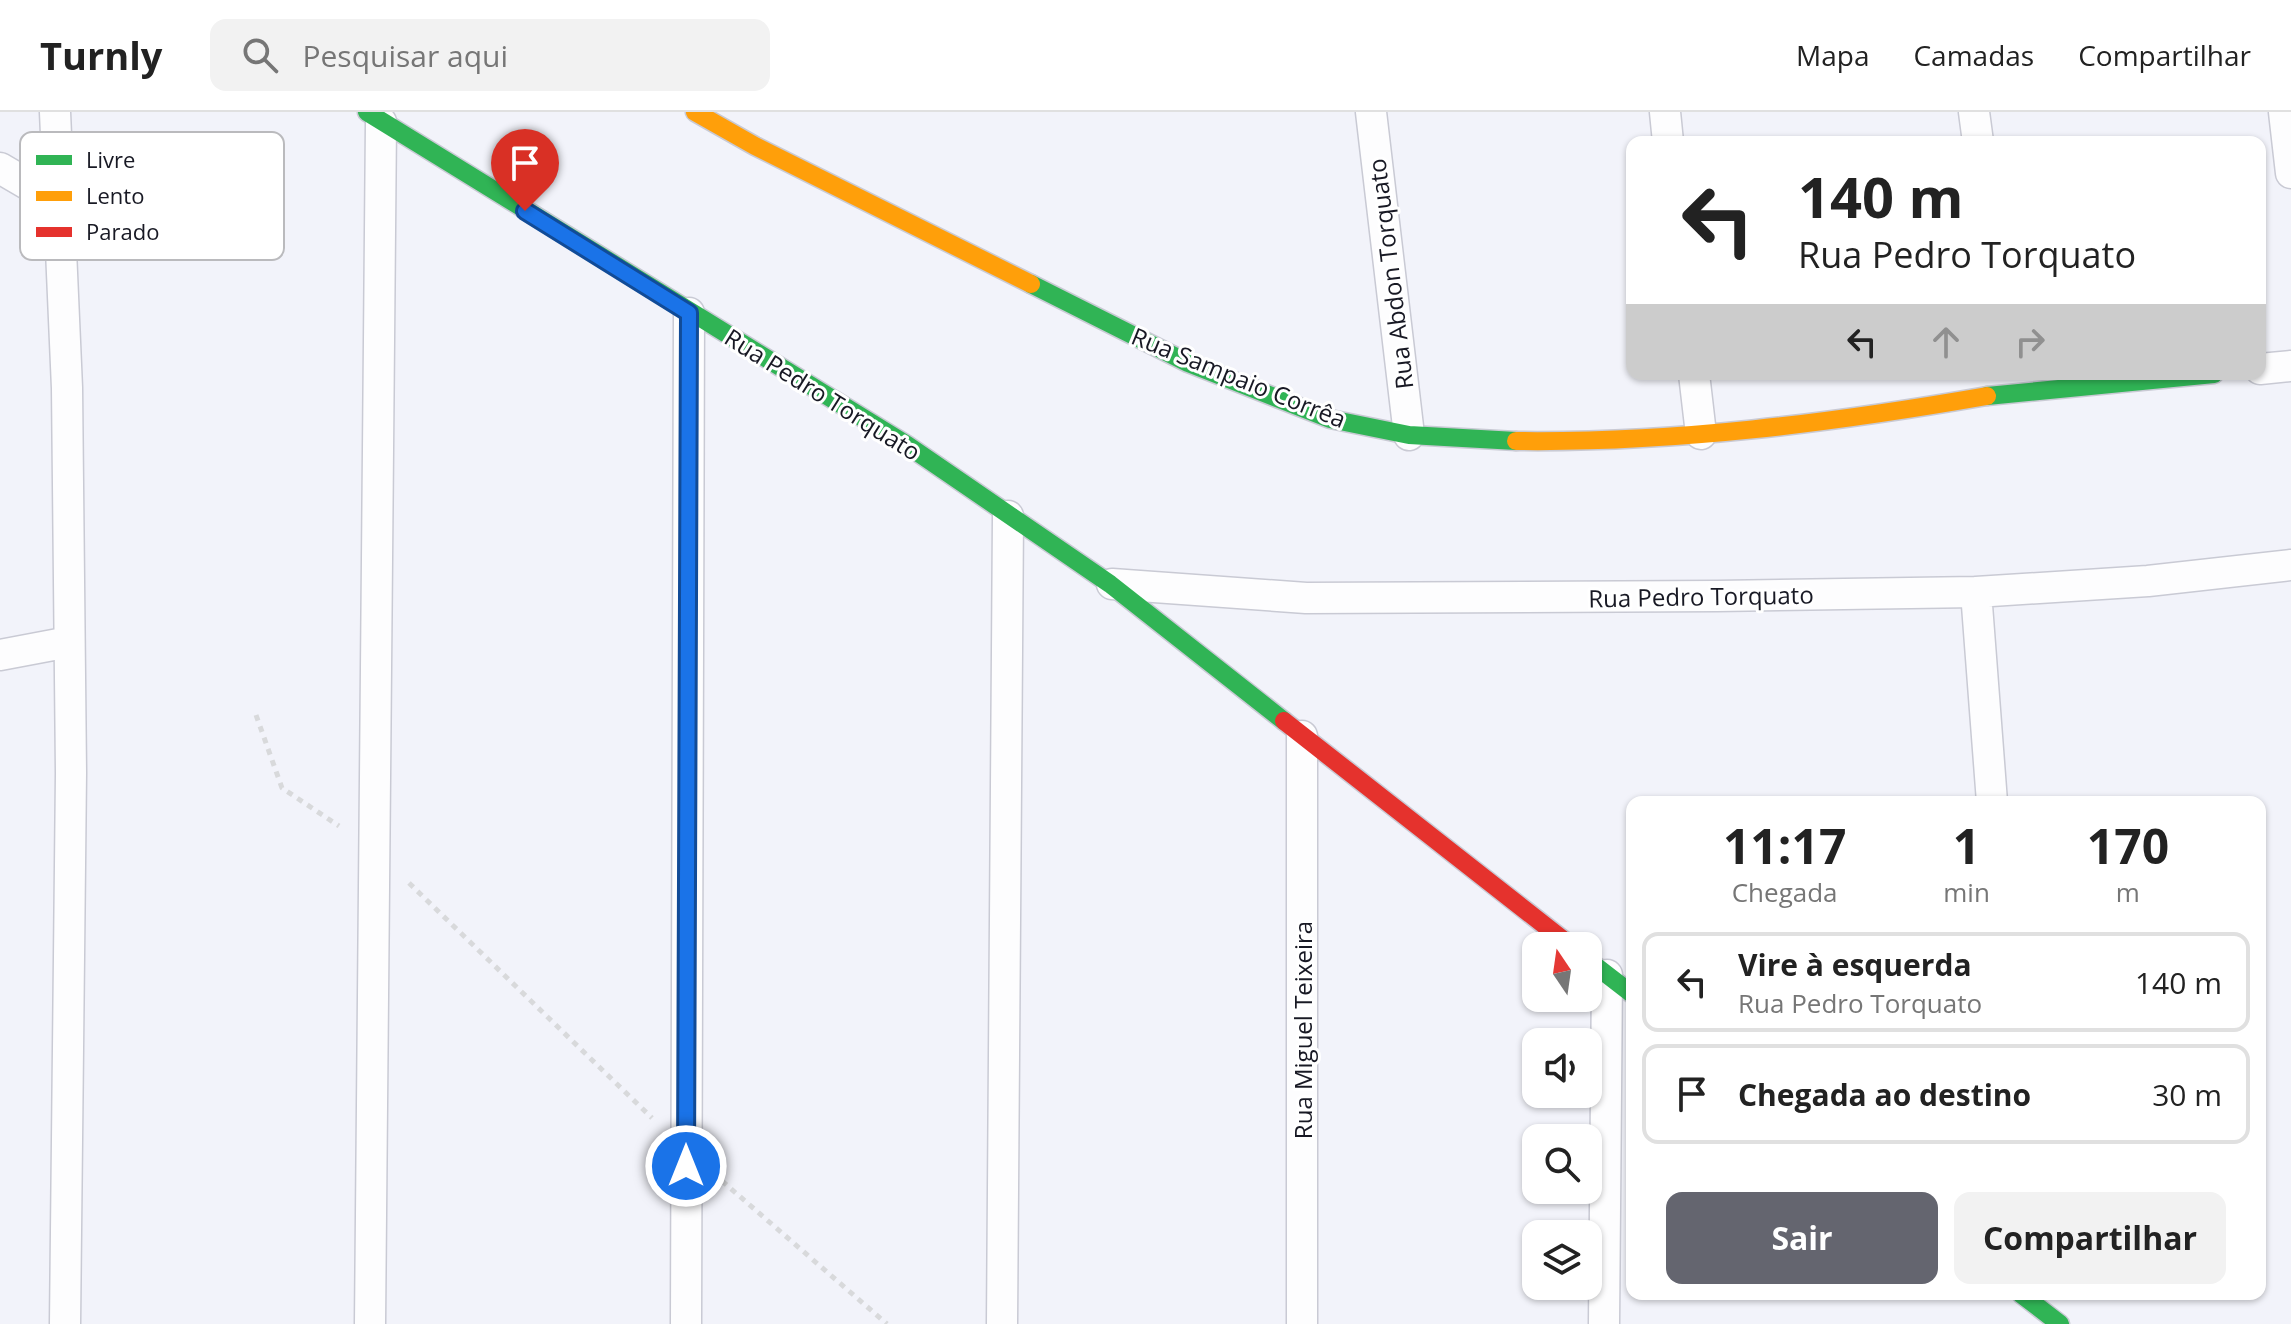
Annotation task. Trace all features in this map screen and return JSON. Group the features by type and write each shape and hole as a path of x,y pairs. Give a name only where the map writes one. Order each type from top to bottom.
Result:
{"street":[{"path":"55,112 56,132"},
{"name":"Rua Sampaio Corrêa","path":"695,112 755,146 1188,363 1330,419 1409,435 1490,441 1594,442 1701,434 1909,410 2006,384 2089,380"},
{"name":"Rua Abdon Torquato","path":"1371,112 1409,435"},
{"path":"1665,112 1667,136"},
{"path":"1974,112 1977,136"},
{"path":"2284,112 2291,173"},
{"path":"370,1324 374,850 374,117"},
{"name":"Rua Pedro Torquato","path":"374,117 907,445 1110,584 1554,932"},
{"path":"0,168 20,180"},
{"path":"61,260 67,388 71,773 65,1324"},
{"path":"686,1324 689,313"},
{"path":"2266,368 2291,366"},
{"path":"1695,380 1701,434"},
{"path":"1002,1324 1008,516"},
{"name":"Rua Pedro Torquato","path":"1110,584 1306,598 1702,597 1976,592 2148,581 2291,565"},
{"path":"1976,592 1992,796"},
{"path":"0,655 69,642"},
{"name":"Rua Miguel Teixeira","path":"1302,736 1302,1324"},
{"path":"1602,970 1626,989"},
{"path":"1599,1012 1604,1324"},
{"path":"2029,1300 2060,1324"}],"path":[{"path":"256,715 282,788 374,850 653,1119"},
{"path":"711,1171 887,1324"}],"traffic: fast":[{"path":"367,112 907,445 1110,584 1284,721"},
{"path":"1031,284 1188,363 1330,419 1409,435 1516,441"},
{"path":"1987,396 2152,380"},
{"path":"1602,971 1626,989"},
{"path":"2029,1300 2060,1324"}],"traffic: slow":[{"path":"695,112 755,146 1031,284"},
{"path":"1516,441 1694,435 1870,415 1987,396"}],"traffic: jam":[{"path":"1284,721 1553,932"}],"route":[{"path":"525,211 689,313 686,1166"}]}
